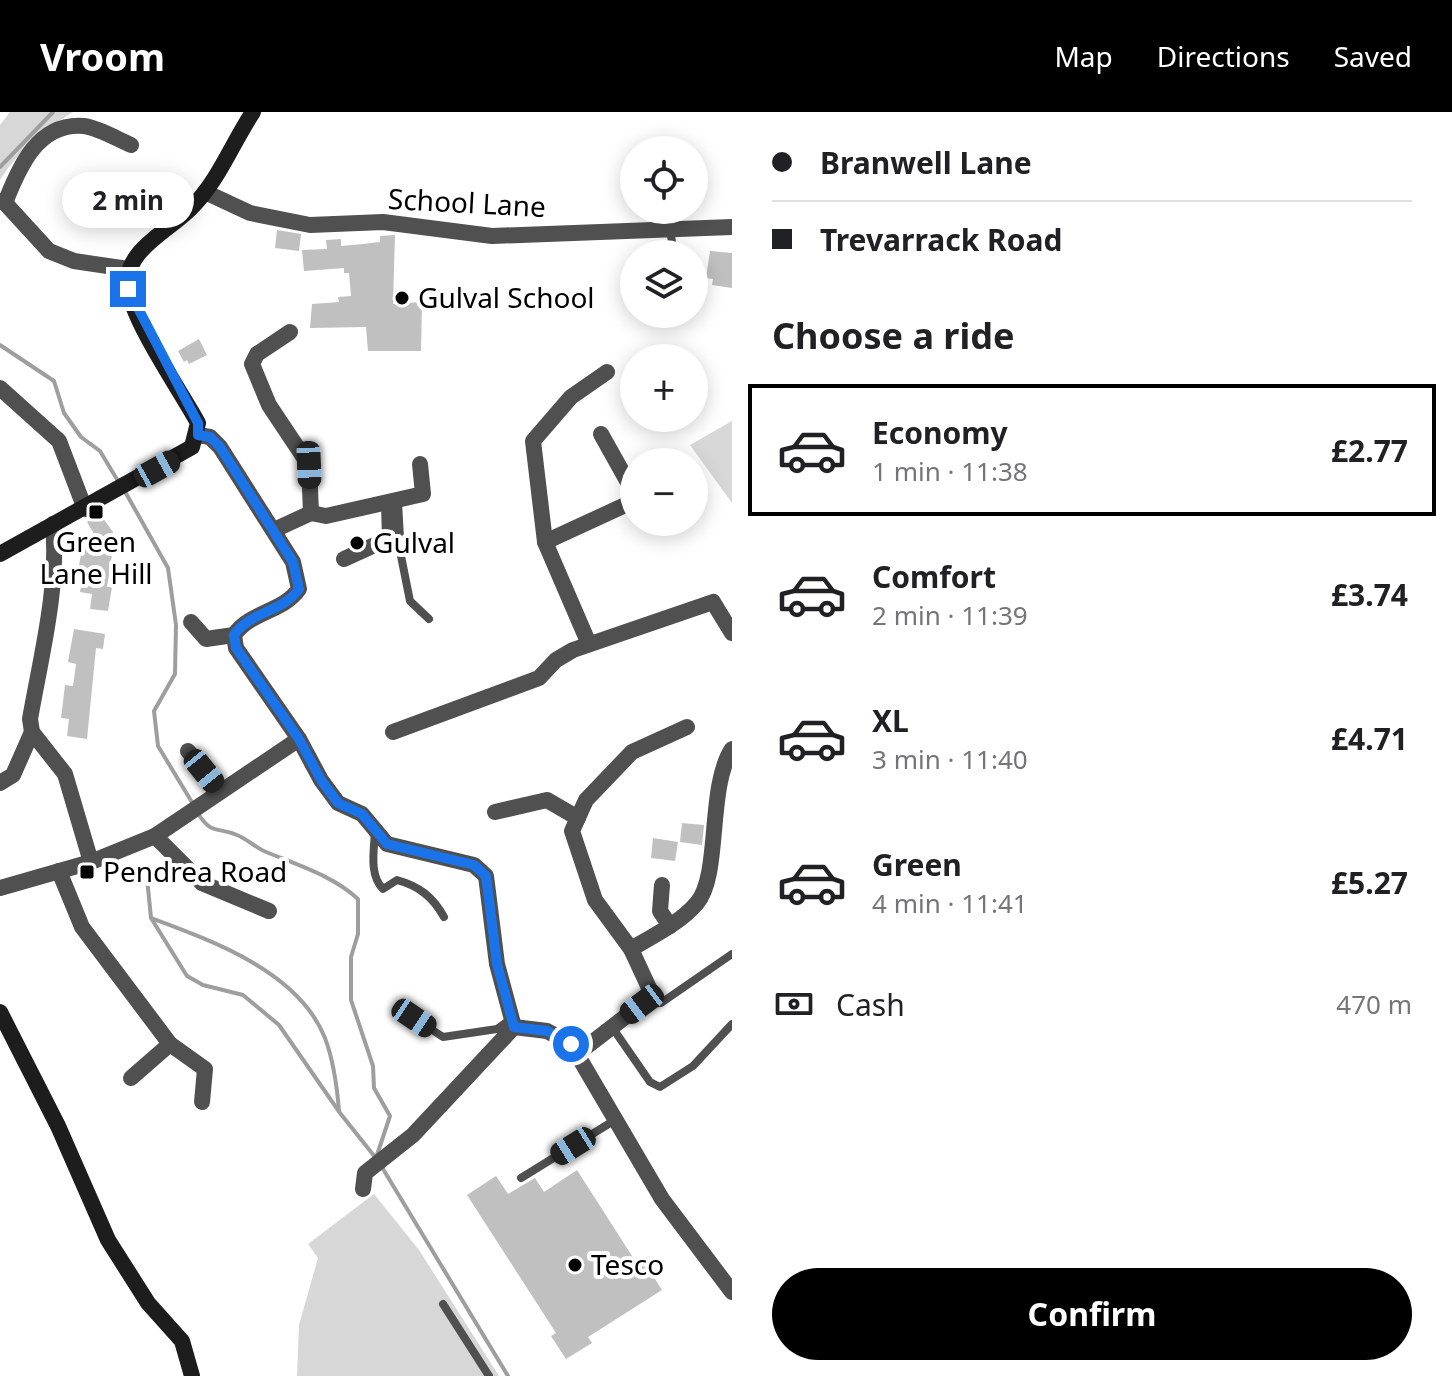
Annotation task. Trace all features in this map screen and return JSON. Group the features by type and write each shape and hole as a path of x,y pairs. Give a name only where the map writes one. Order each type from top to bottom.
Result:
{"main road":[{"path":"0,554 139,480 192,447 198,435 198,423 137,312 128,289 128,269 137,253 193,206 205,192 253,112"},
{"path":"0,1012 58,1126 108,1240 148,1303 182,1341 192,1376"}],"street":[{"path":"128,269 74,261 49,251 3,202 20,165 33,146 62,128 86,126 131,145"},
{"name":"School Lane","path":"205,192 250,213 310,225 383,222 492,236 732,227"},
{"path":"290,332 257,354 252,364 269,405 309,465 311,513"},
{"path":"589,644 545,542 533,441 571,397 607,372"},
{"path":"0,388 59,441 85,509"},
{"path":"601,434 620,468"},
{"path":"198,435 210,437 220,447 293,562 299,589 292,599 244,621 234,635 236,648 299,739 321,780 338,803 362,814 387,844 474,865 486,876 497,964 513,1023"},
{"path":"274,530 311,513 326,516 423,494 420,464"},
{"path":"344,559 390,538 394,503"},
{"path":"545,542 620,507"},
{"path":"53,524 49,606 30,719 32,732 65,774 91,862"},
{"path":"393,732 539,678 556,660 589,644 713,602 732,633"},
{"path":"191,622 206,639 234,635"},
{"path":"577,1054 642,1004 650,990 631,949 595,900 572,831 586,800 632,752 687,727"},
{"path":"0,783 13,775 32,732"},
{"path":"0,888 91,862 155,836 299,739"},
{"path":"631,949 670,926 699,902 725,802 721,765 732,749"},
{"path":"188,751 221,791"},
{"path":"495,812 547,800 578,818"},
{"path":"155,836 202,883 269,911"},
{"path":"59,871 82,927 170,1044 205,1069 202,1102"},
{"path":"662,885 660,911 670,926"},
{"path":"513,1023 547,1031 571,1044 662,1199 729,1281"},
{"path":"363,1189 365,1173 413,1135 513,1023"},
{"path":"131,1078 170,1044"}],"lane":[{"path":"670,230 672,240"},
{"path":"394,503 410,601 429,619"},
{"path":"375,827 375,877 379,885 383,889 397,880 405,883 435,900 444,917"},
{"path":"642,1004 661,1003 732,954"},
{"path":"414,1018 443,1037 497,1029 513,1023"},
{"path":"612,1027 650,1082 660,1087 693,1066 732,1024"},
{"path":"521,1178 615,1120"},
{"path":"443,1304 489,1376"}],"shaded area":[{"path":"10,112 73,112 32,142 0,180 0,125"},
{"path":"732,421 732,503 708,470 708,448 692,448 690,445"},
{"path":"374,1194 419,1250 499,1376 297,1376 299,1325 318,1258 308,1244"}],"building":[{"path":"277,230 301,234 299,251 275,248"},
{"path":"395,235 393,304 422,302 421,351 368,351 366,327 310,328 312,304 339,302 338,297 351,296 349,273 344,273 344,268 304,271 302,250 327,249 326,240 341,239 341,246 380,242 380,236"},
{"path":"710,251 732,253 732,288 712,285 713,279 708,278"},
{"path":"199,339 207,355 189,364 187,360 184,362 178,351"},
{"path":"100,514 115,535 107,587 112,587 108,611 90,609 92,594 80,592 84,566 79,565 83,545 103,549 87,522"},
{"path":"74,629 105,634 103,649 96,648 87,739 67,736 69,719 61,718 65,685 73,686 76,664 68,662"},
{"path":"682,823 704,825 702,845 680,842"},
{"path":"653,838 678,842 675,861 651,858"},
{"name":"Tesco","path":"577,1170 639,1267 645,1263 662,1290 588,1337 592,1343 566,1359 551,1336 556,1333 467,1195 496,1176 508,1194 535,1178 544,1192"}],"waterway":[{"path":"0,167 53,112"},
{"path":"0,345 54,381 64,413 81,437 100,451 118,481"},
{"path":"123,488 168,568 176,625 175,674 154,711 158,746 193,804"},
{"path":"197,812 211,827 237,835 264,851 326,877 358,899 358,934 351,957 351,1000 373,1066 374,1088 390,1116 377,1155"},
{"path":"146,868 151,918 201,937 252,962 296,995 313,1015 331,1056 339,1111"},
{"path":"151,918 187,976 203,985 243,995 279,1025 340,1113 375,1157"},
{"path":"380,1164 508,1376"}],"place":[{"name":"Gulval School","path":"402,298"},
{"name":"Green Lane Hill","path":"96,512"},
{"name":"Gulval","path":"357,543"},
{"name":"Pendrea Road","path":"87,872"},
{"name":"Tesco","path":"575,1265"}],"route":[{"path":"128,289 154,345 198,423 198,435 210,437 220,447 293,562 299,589 292,599 244,621 234,635 236,648 299,739 321,780 338,803 362,814 387,844 474,865 486,876 497,964 514,1027 547,1031 571,1044"}]}
